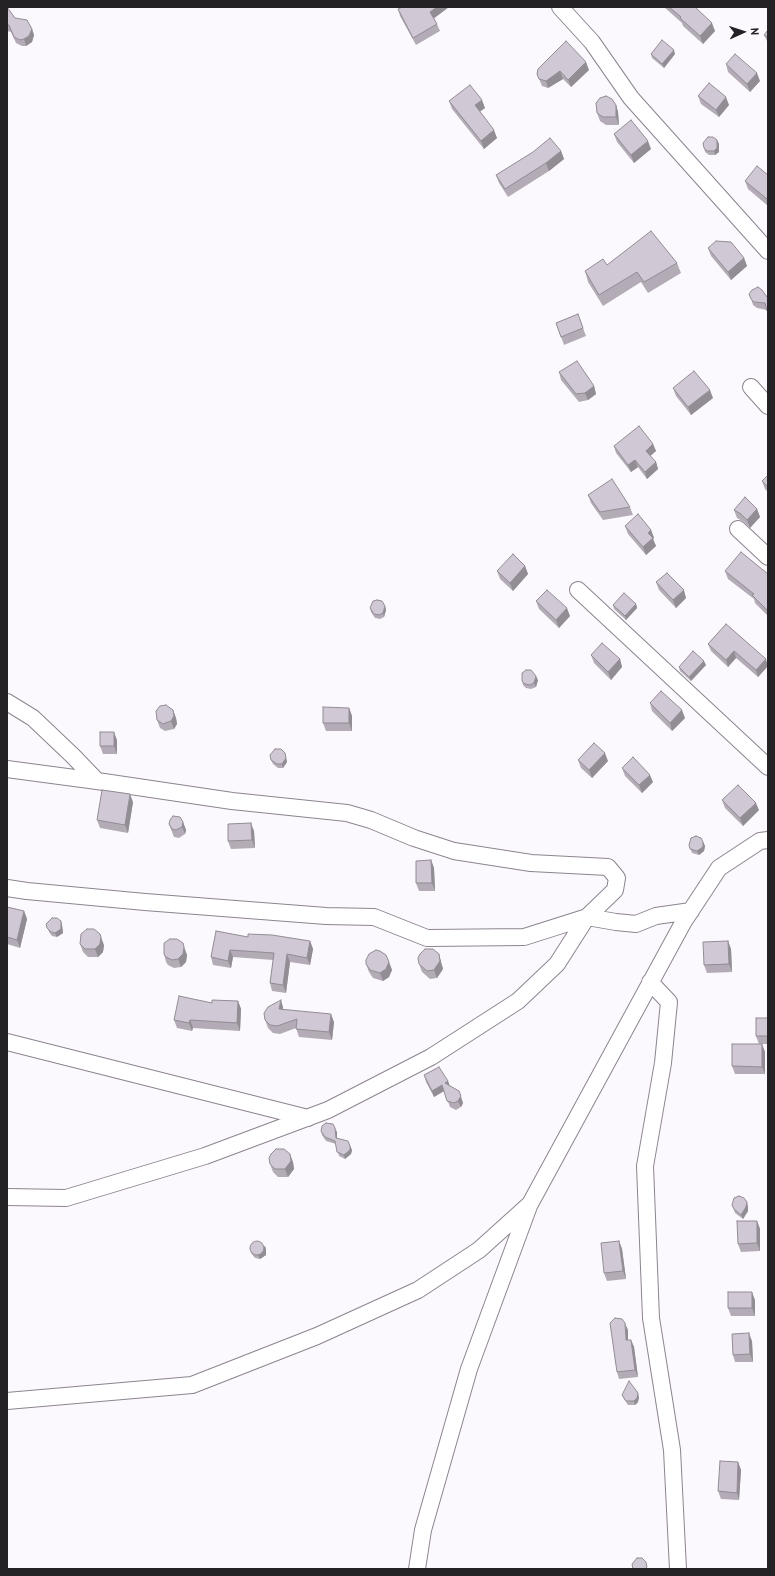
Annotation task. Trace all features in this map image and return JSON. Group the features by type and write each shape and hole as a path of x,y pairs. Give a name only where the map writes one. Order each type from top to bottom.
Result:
{"street":[{"path":"560,7 592,42 631,98 768,251"},
{"path":"751,387 768,406"},
{"path":"738,529 768,557"},
{"path":"578,590 768,766"},
{"path":"7,702 33,718 73,756 96,781"},
{"path":"7,769 232,801 347,813 371,820 414,838 454,851 530,863 608,867 617,878 615,890 587,916 557,964 518,1001 431,1056 328,1110 205,1156 66,1198 7,1197"},
{"path":"417,1569 423,1530 469,1370 530,1204 650,982 691,911 719,868 760,841 768,840"},
{"path":"7,888 145,902 326,916 374,917 427,938 524,937 587,916 616,922 636,924 656,916 691,911"},
{"path":"650,982 669,1002 663,1063 645,1166 651,1318 672,1450 678,1569"},
{"path":"7,1042 308,1118"},
{"path":"7,1401 192,1385 317,1336 418,1290 479,1250 530,1204"}],"building":[{"path":"7,7 15,18 27,20 32,29 29,36 20,40 14,37 9,25 7,25"},
{"path":"402,7 437,7 430,12 437,24 413,38 398,9"},
{"path":"669,7 695,7 712,23 700,36"},
{"path":"768,30 768,37 764,35"},
{"path":"662,40 674,50 662,64 651,54"},
{"path":"566,41 586,62 568,80 560,71 546,81 539,79 537,74 538,69"},
{"path":"735,54 757,73 747,84 726,64"},
{"path":"709,83 726,97 716,110 698,96"},
{"path":"470,85 482,100 475,105 494,130 481,141 449,101"},
{"path":"606,96 612,99 616,105 616,117 603,117 597,113 596,103 600,98"},
{"path":"631,120 648,141 631,155 614,134"},
{"path":"708,137 713,137 717,140 717,148 714,151 707,151 704,148 703,143"},
{"path":"550,138 561,151 546,163 505,189 496,175 533,152"},
{"path":"757,166 768,175 767,199 745,181"},
{"path":"651,231 677,263 644,282 637,272 599,295 585,271 603,259 607,265"},
{"path":"716,241 731,242 744,258 728,272 708,248"},
{"path":"758,287 768,298 768,312 765,303 754,302 749,294 752,290"},
{"path":"578,314 583,328 561,337 556,323"},
{"path":"577,361 594,386 585,393 576,394 559,372"},
{"path":"694,371 710,390 688,407 673,388"},
{"path":"639,426 653,444 646,451 656,462 645,472 635,460 628,465 614,446"},
{"path":"768,475 768,487 762,481"},
{"path":"612,479 630,507 600,512 588,495"},
{"path":"745,497 757,509 747,520 734,510"},
{"path":"638,514 651,530 648,533 653,538 643,547 625,526"},
{"path":"741,552 768,574 768,611 752,595 754,594 725,571"},
{"path":"513,554 525,566 510,583 497,571"},
{"path":"667,573 684,590 673,600 656,582"},
{"path":"547,590 567,608 556,620 536,601"},
{"path":"624,593 636,604 625,616 613,605"},
{"path":"373,601 382,601 385,606 383,613 379,615 374,614 370,608"},
{"path":"726,624 766,659 756,670 734,651 726,660 708,644"},
{"path":"602,643 620,659 608,672 591,655"},
{"path":"693,651 704,661 689,677 679,667"},
{"path":"526,670 531,670 536,676 534,683 530,685 525,684 522,681 522,673"},
{"path":"661,691 682,710 670,723 650,703"},
{"path":"166,705 173,710 174,716 171,721 163,724 157,720 156,711 160,706"},
{"path":"323,707 349,708 349,723 323,723"},
{"path":"100,732 114,732 114,746 100,746"},
{"path":"594,743 605,753 589,770 578,760"},
{"path":"275,749 281,749 285,753 286,758 282,764 277,764 271,760 270,755"},
{"path":"633,757 650,775 639,785 622,768"},
{"path":"738,785 756,803 740,818 722,800"},
{"path":"102,790 130,794 125,825 97,820"},
{"path":"173,816 180,817 183,822 182,827 176,830 172,829 169,824"},
{"path":"251,823 252,840 228,841 228,824"},
{"path":"696,836 701,838 703,842 703,847 697,851 690,849 689,845 691,838"},
{"path":"431,860 432,883 416,883 416,861"},
{"path":"7,907 24,911 17,940 7,937"},
{"path":"52,918 57,918 61,921 61,929 55,933 51,932 47,928 46,924"},
{"path":"87,929 94,929 100,934 100,944 95,949 85,949 80,944 81,934"},
{"path":"216,931 248,937 248,934 272,935 310,941 307,958 287,954 283,985 270,983 274,953 230,950 228,961 211,957"},
{"path":"170,939 177,939 183,943 183,954 178,959 172,960 164,954 164,943"},
{"path":"728,941 729,964 704,965 703,942"},
{"path":"425,949 433,949 439,954 440,961 434,970 427,971 419,964 418,958"},
{"path":"376,950 386,955 389,962 386,969 380,973 370,970 366,964 369,954"},
{"path":"179,996 212,1003 212,1000 238,1001 237,1023 190,1020 189,1023 174,1020"},
{"path":"281,1000 279,1009 331,1014 329,1032 296,1029 297,1019 277,1026 270,1025 265,1020 264,1013 268,1007"},
{"path":"756,1018 768,1018 768,1036 756,1036"},
{"path":"732,1044 762,1044 762,1067 732,1066"},
{"path":"439,1067 448,1081 445,1083 459,1091 461,1096 458,1101 454,1103 447,1101 442,1085 432,1091 424,1075"},
{"path":"326,1123 333,1124 336,1138 348,1141 350,1150 344,1155 337,1152 335,1141 325,1137 321,1131 322,1126"},
{"path":"276,1149 284,1149 290,1154 291,1161 285,1169 275,1169 270,1164 269,1158"},
{"path":"739,1196 744,1198 747,1202 741,1215 732,1205 734,1198"},
{"path":"737,1221 757,1221 757,1243 738,1244"},
{"path":"254,1241 260,1241 264,1245 264,1251 260,1255 254,1255 250,1251 250,1245"},
{"path":"619,1241 623,1271 604,1273 601,1243"},
{"path":"728,1292 752,1292 752,1308 728,1308"},
{"path":"615,1318 622,1319 625,1323 626,1340 631,1340 635,1370 617,1372 610,1323"},
{"path":"749,1333 750,1354 733,1355 732,1334"},
{"path":"629,1381 638,1393 637,1398 634,1401 626,1401 622,1395"},
{"path":"720,1461 738,1462 737,1493 718,1491"},
{"path":"637,1558 642,1558 646,1562 647,1567 645,1569 633,1569 632,1564"}]}
